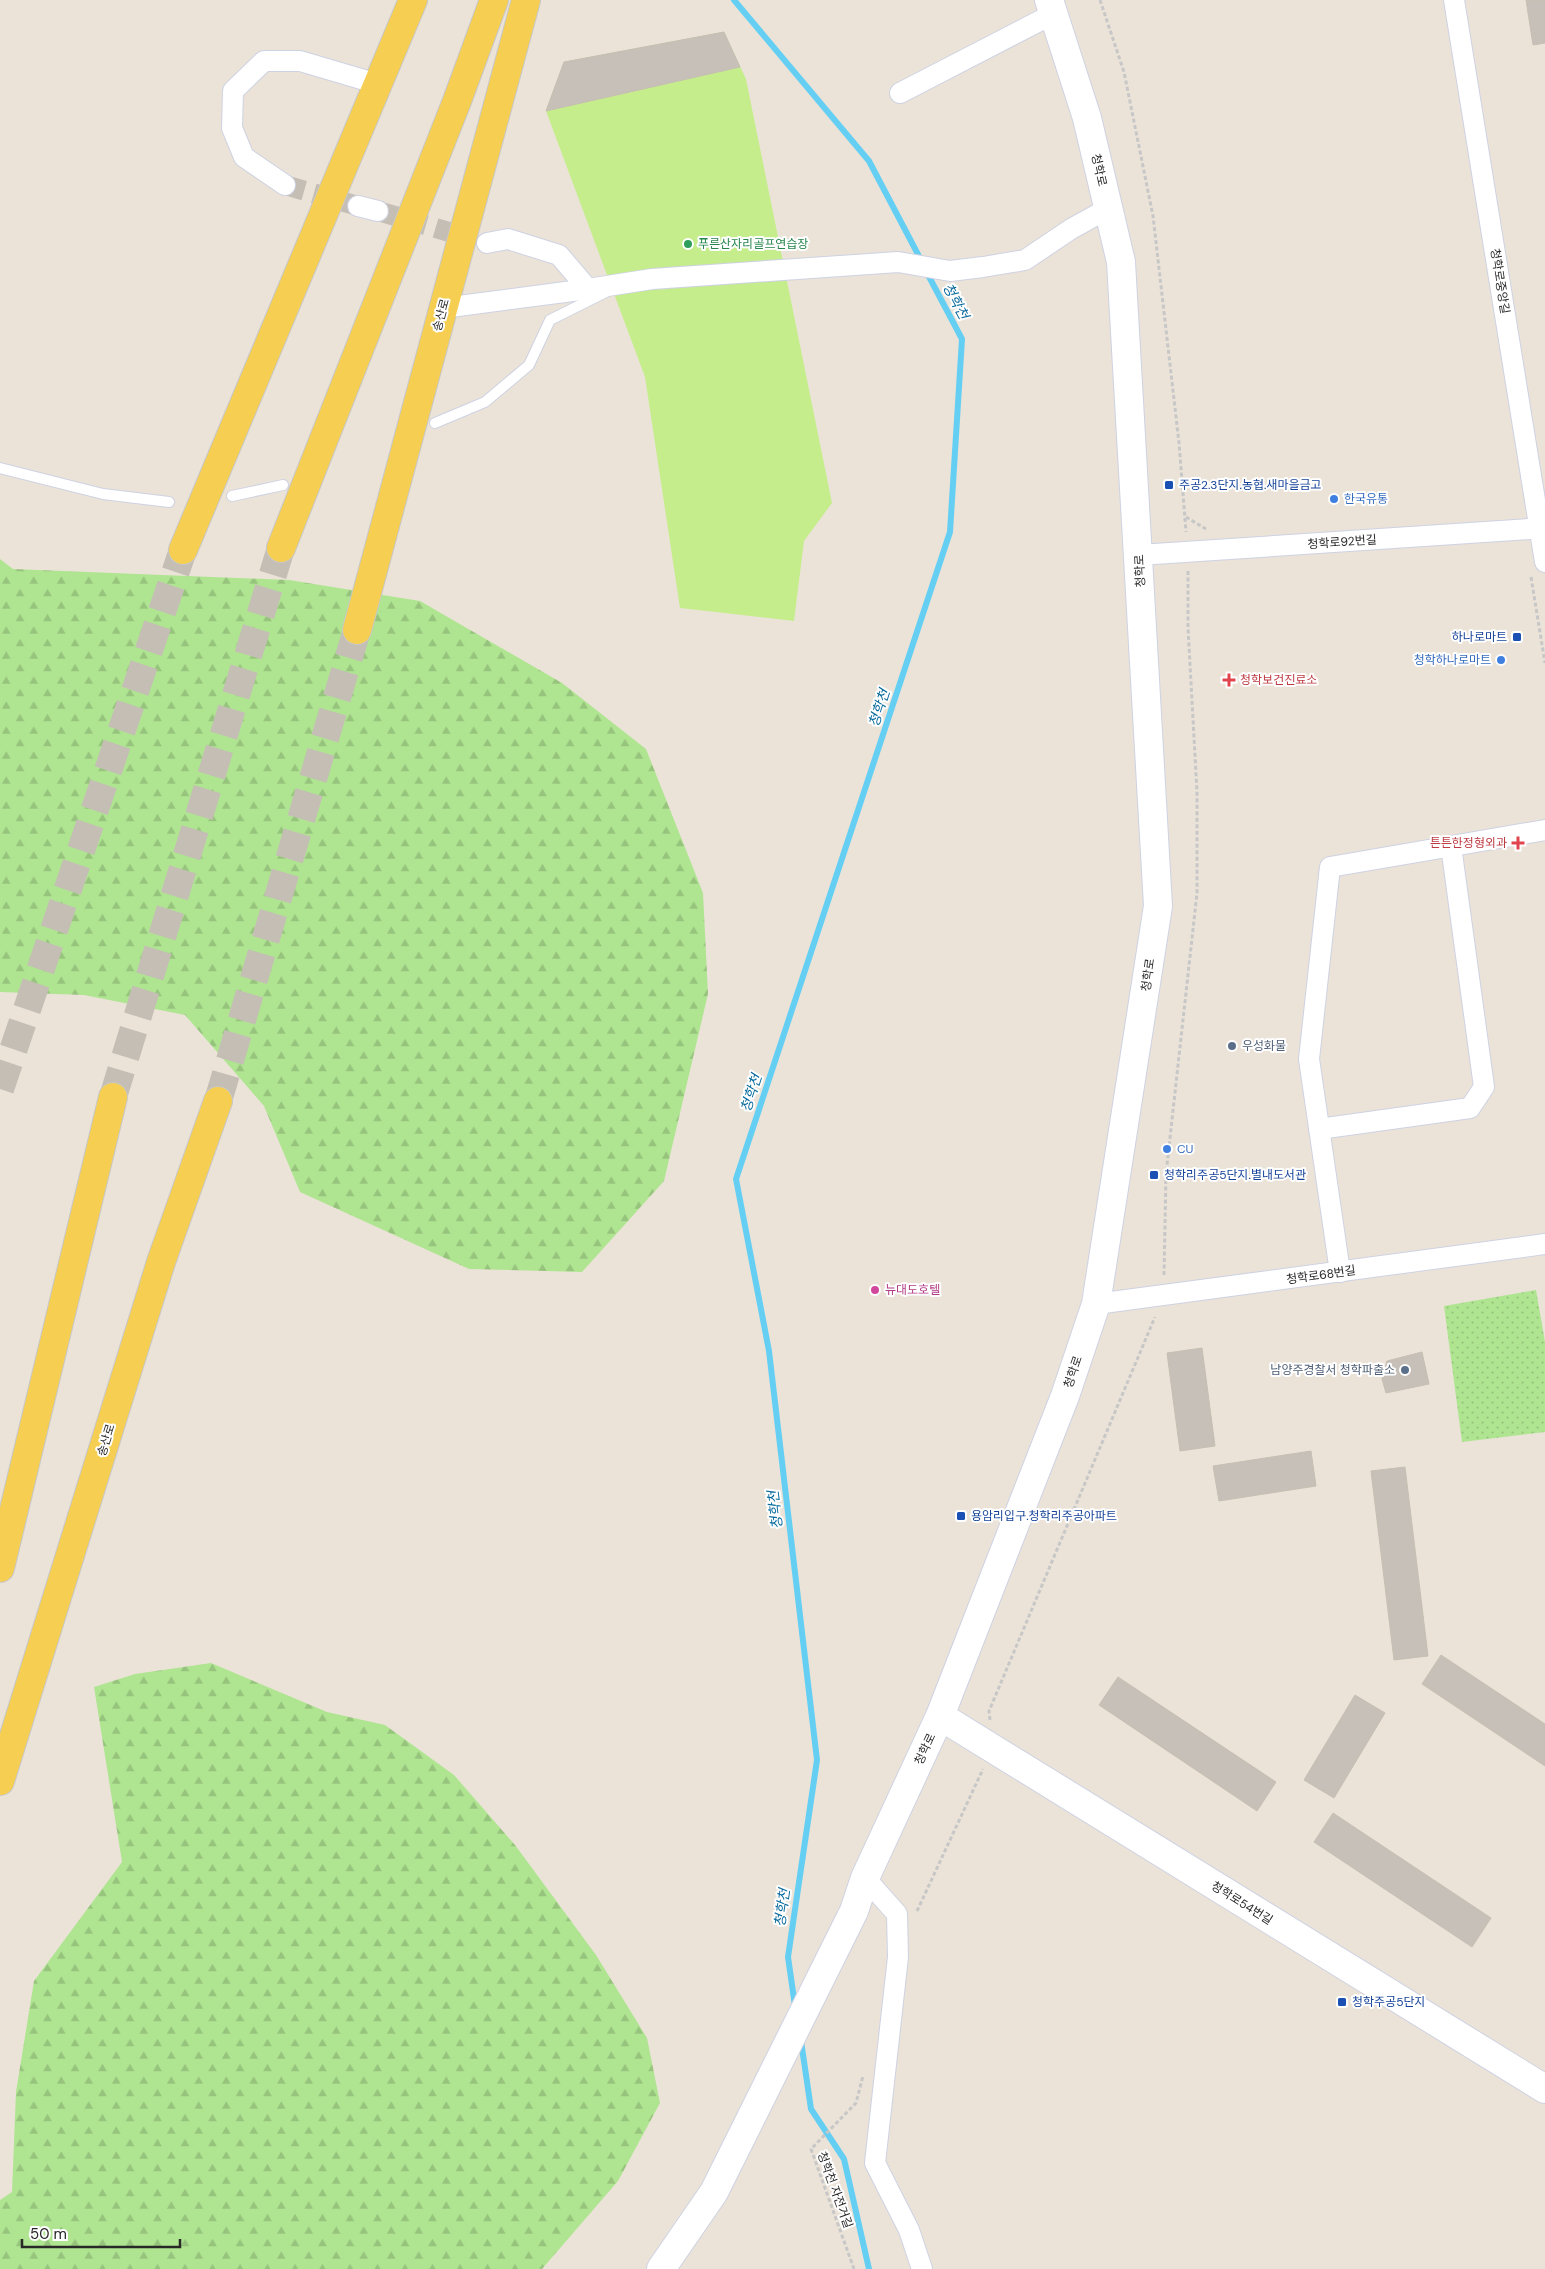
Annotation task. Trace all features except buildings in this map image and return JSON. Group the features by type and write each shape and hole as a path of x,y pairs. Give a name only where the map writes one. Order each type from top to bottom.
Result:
{"main road":[{"path":"183,550 413,0"},
{"path":"281,548 457,101 494,0"},
{"name":"송산로","path":"357,630 526,0"},
{"path":"0,1568 113,1097"},
{"name":"송산로","path":"0,1781 161,1262 218,1101"}],"street":[{"name":"청학로중앙길","path":"1454,0 1543,528 1545,562"},
{"path":"900,94 1051,7"},
{"name":"청학로","path":"661,2269 714,2192 854,1911 865,1878 940,1716 1065,1396 1096,1304 1158,906 1121,262 1087,118 1051,7"},
{"path":"285,185 244,157 232,128 233,91 264,61 300,61 378,84"},
{"path":"358,206 378,211"},
{"path":"443,308 588,290 652,279 898,262 950,270 1025,260 1072,228 1108,208"},
{"path":"487,244 508,240 559,256 588,290"},
{"name":"청학로92번길","path":"1139,555 1543,528"},
{"path":"1340,1272 1309,1059 1330,868 1545,830"},
{"path":"1320,1129 1470,1108 1484,1087 1451,846"},
{"name":"청학로68번길","path":"1096,1304 1545,1244"},
{"name":"청학로54번길","path":"940,1716 1545,2088"},
{"path":"865,1878 897,1914 898,1957 875,2163 909,2230 922,2269"}],"lane":[{"path":"435,423 484,402 529,365 550,320 625,283"},
{"path":"0,468 103,494 169,502"},
{"path":"232,496 283,485"}],"path":[{"name":"청학천 자전거길","path":"854,2269 811,2149 856,2103"}],"green space":[{"name":"푸른산자리골프연습장","path":"724,32 746,79 832,503 804,541 794,621 680,608 645,377 546,111 564,62"},
{"path":"0,559 13,569 289,580 420,601 562,683 646,749 703,893 708,994 664,1181 582,1272 469,1269 300,1192 264,1106 185,1015 84,995 0,992"},
{"path":"1536,1290 1545,1342 1545,1432 1462,1442 1444,1306"},
{"path":"211,1663 327,1712 385,1725 454,1775 515,1845 596,1955 647,2038 660,2103 618,2181 542,2269 0,2269 0,2200 12,2192 16,2092 34,1981 122,1862 94,1687 135,1674"}],"waterway":[{"name":"청학천","path":"734,0 869,161 922,262"},
{"name":"청학천","path":"795,2006 788,1957 817,1760 769,1351 736,1179 950,532 962,339 926,271"},
{"name":"청학천","path":"801,2041 811,2109 844,2159 869,2269"}],"tunnel":[{"path":"285,185 358,206"},
{"path":"378,211 476,240"},
{"path":"113,1097 281,548"},
{"path":"0,1089 183,550"},
{"path":"218,1101 357,630"}],"place":[{"name":"푸른산자리골프연습장","path":"688,244"},
{"name":"주공2.3단지.농협.새마을금고","path":"1169,485"},
{"name":"한국유통","path":"1334,499"},
{"name":"하나로마트","path":"1517,637"},
{"name":"청학하나로마트","path":"1501,660"},
{"name":"청학보건진료소","path":"1229,680"},
{"name":"튼튼한정형외과","path":"1518,843"},
{"name":"우성화물","path":"1232,1046"},
{"name":"CU","path":"1167,1149"},
{"name":"청학리주공5단지.별내도서관","path":"1154,1175"},
{"name":"뉴대도호텔","path":"875,1290"},
{"name":"남양주경찰서 청학파출소","path":"1405,1370"},
{"name":"용암리입구.청학리주공아파트","path":"961,1516"},
{"name":"청학주공5단지","path":"1342,2002"}]}
